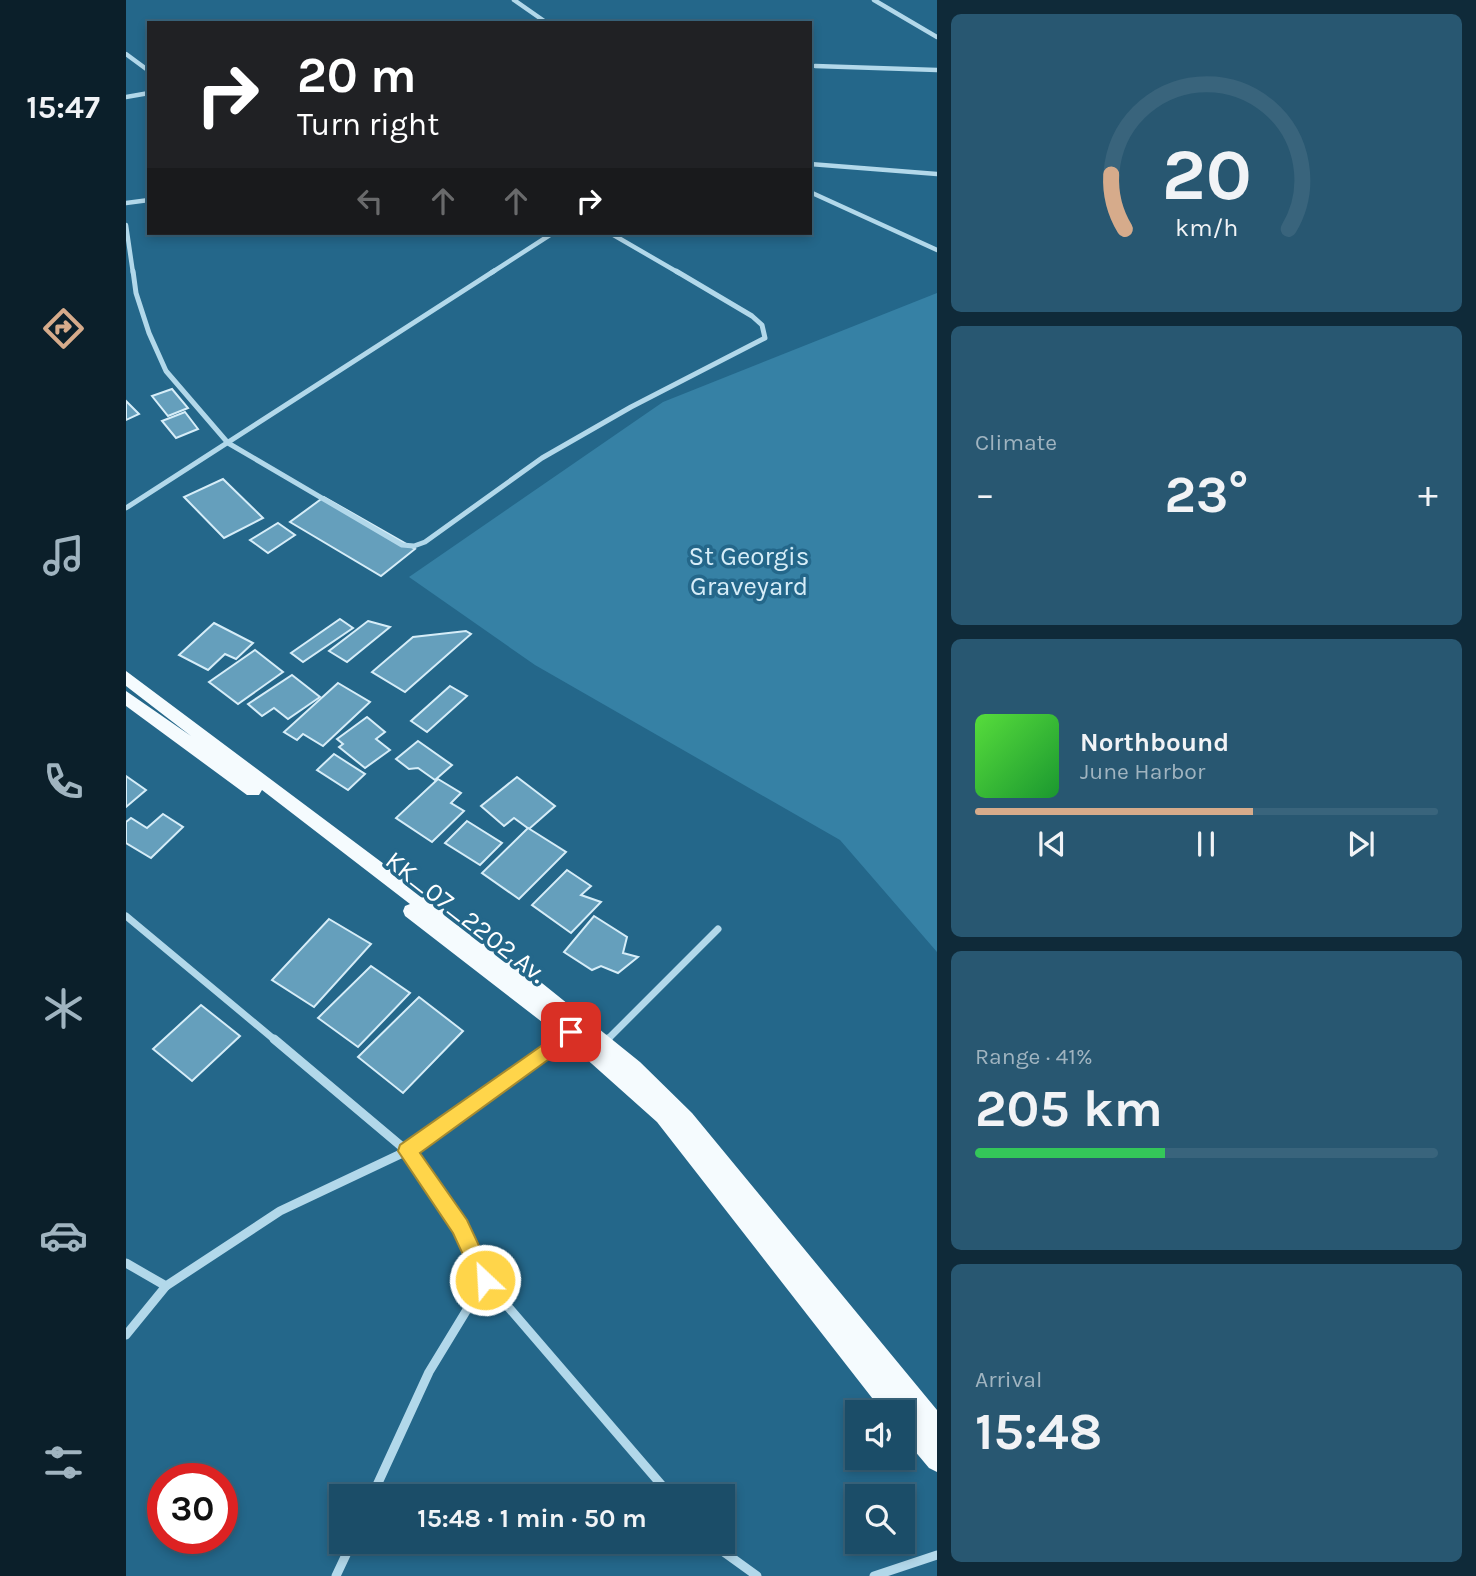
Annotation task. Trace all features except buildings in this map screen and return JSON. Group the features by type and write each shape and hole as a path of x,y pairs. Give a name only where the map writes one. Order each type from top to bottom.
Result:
{"main road":[{"path":"126,677 520,976 633,1068 685,1120 937,1428"},
{"name":"KK_07_2202 Av.","path":"126,697 285,812 571,1032 664,1115 889,1400"},
{"path":"915,1433 937,1460"}],"street":[{"path":"514,0 544,21"},
{"path":"874,0 937,37"},
{"path":"126,54 147,70"},
{"path":"815,66 937,70"},
{"path":"126,97 147,93"},
{"path":"812,164 937,174"},
{"path":"812,193 937,250"},
{"path":"126,203 147,200"},
{"path":"126,225 136,293 149,333 166,371 228,443 402,545 414,546 425,542 542,458 631,407 765,338 765,331 759,321 745,311 613,235"},
{"path":"126,509 551,235"},
{"path":"126,916 407,1151 460,1226 485,1280 661,1484"},
{"path":"603,1044 718,929"},
{"path":"126,1335 166,1286 280,1211 407,1151 571,1032"},
{"path":"126,1263 166,1286"},
{"path":"378,1484 429,1372 485,1280"},
{"path":"336,1576 346,1554"},
{"path":"727,1554 757,1576"},
{"path":"874,1576 937,1555"}],"green space":[{"name":"St Georgis Graveyard","path":"937,293 937,952 840,840 535,665 409,577 663,402"}],"route":[{"path":"485,1280 460,1226 407,1151 571,1032"}]}
